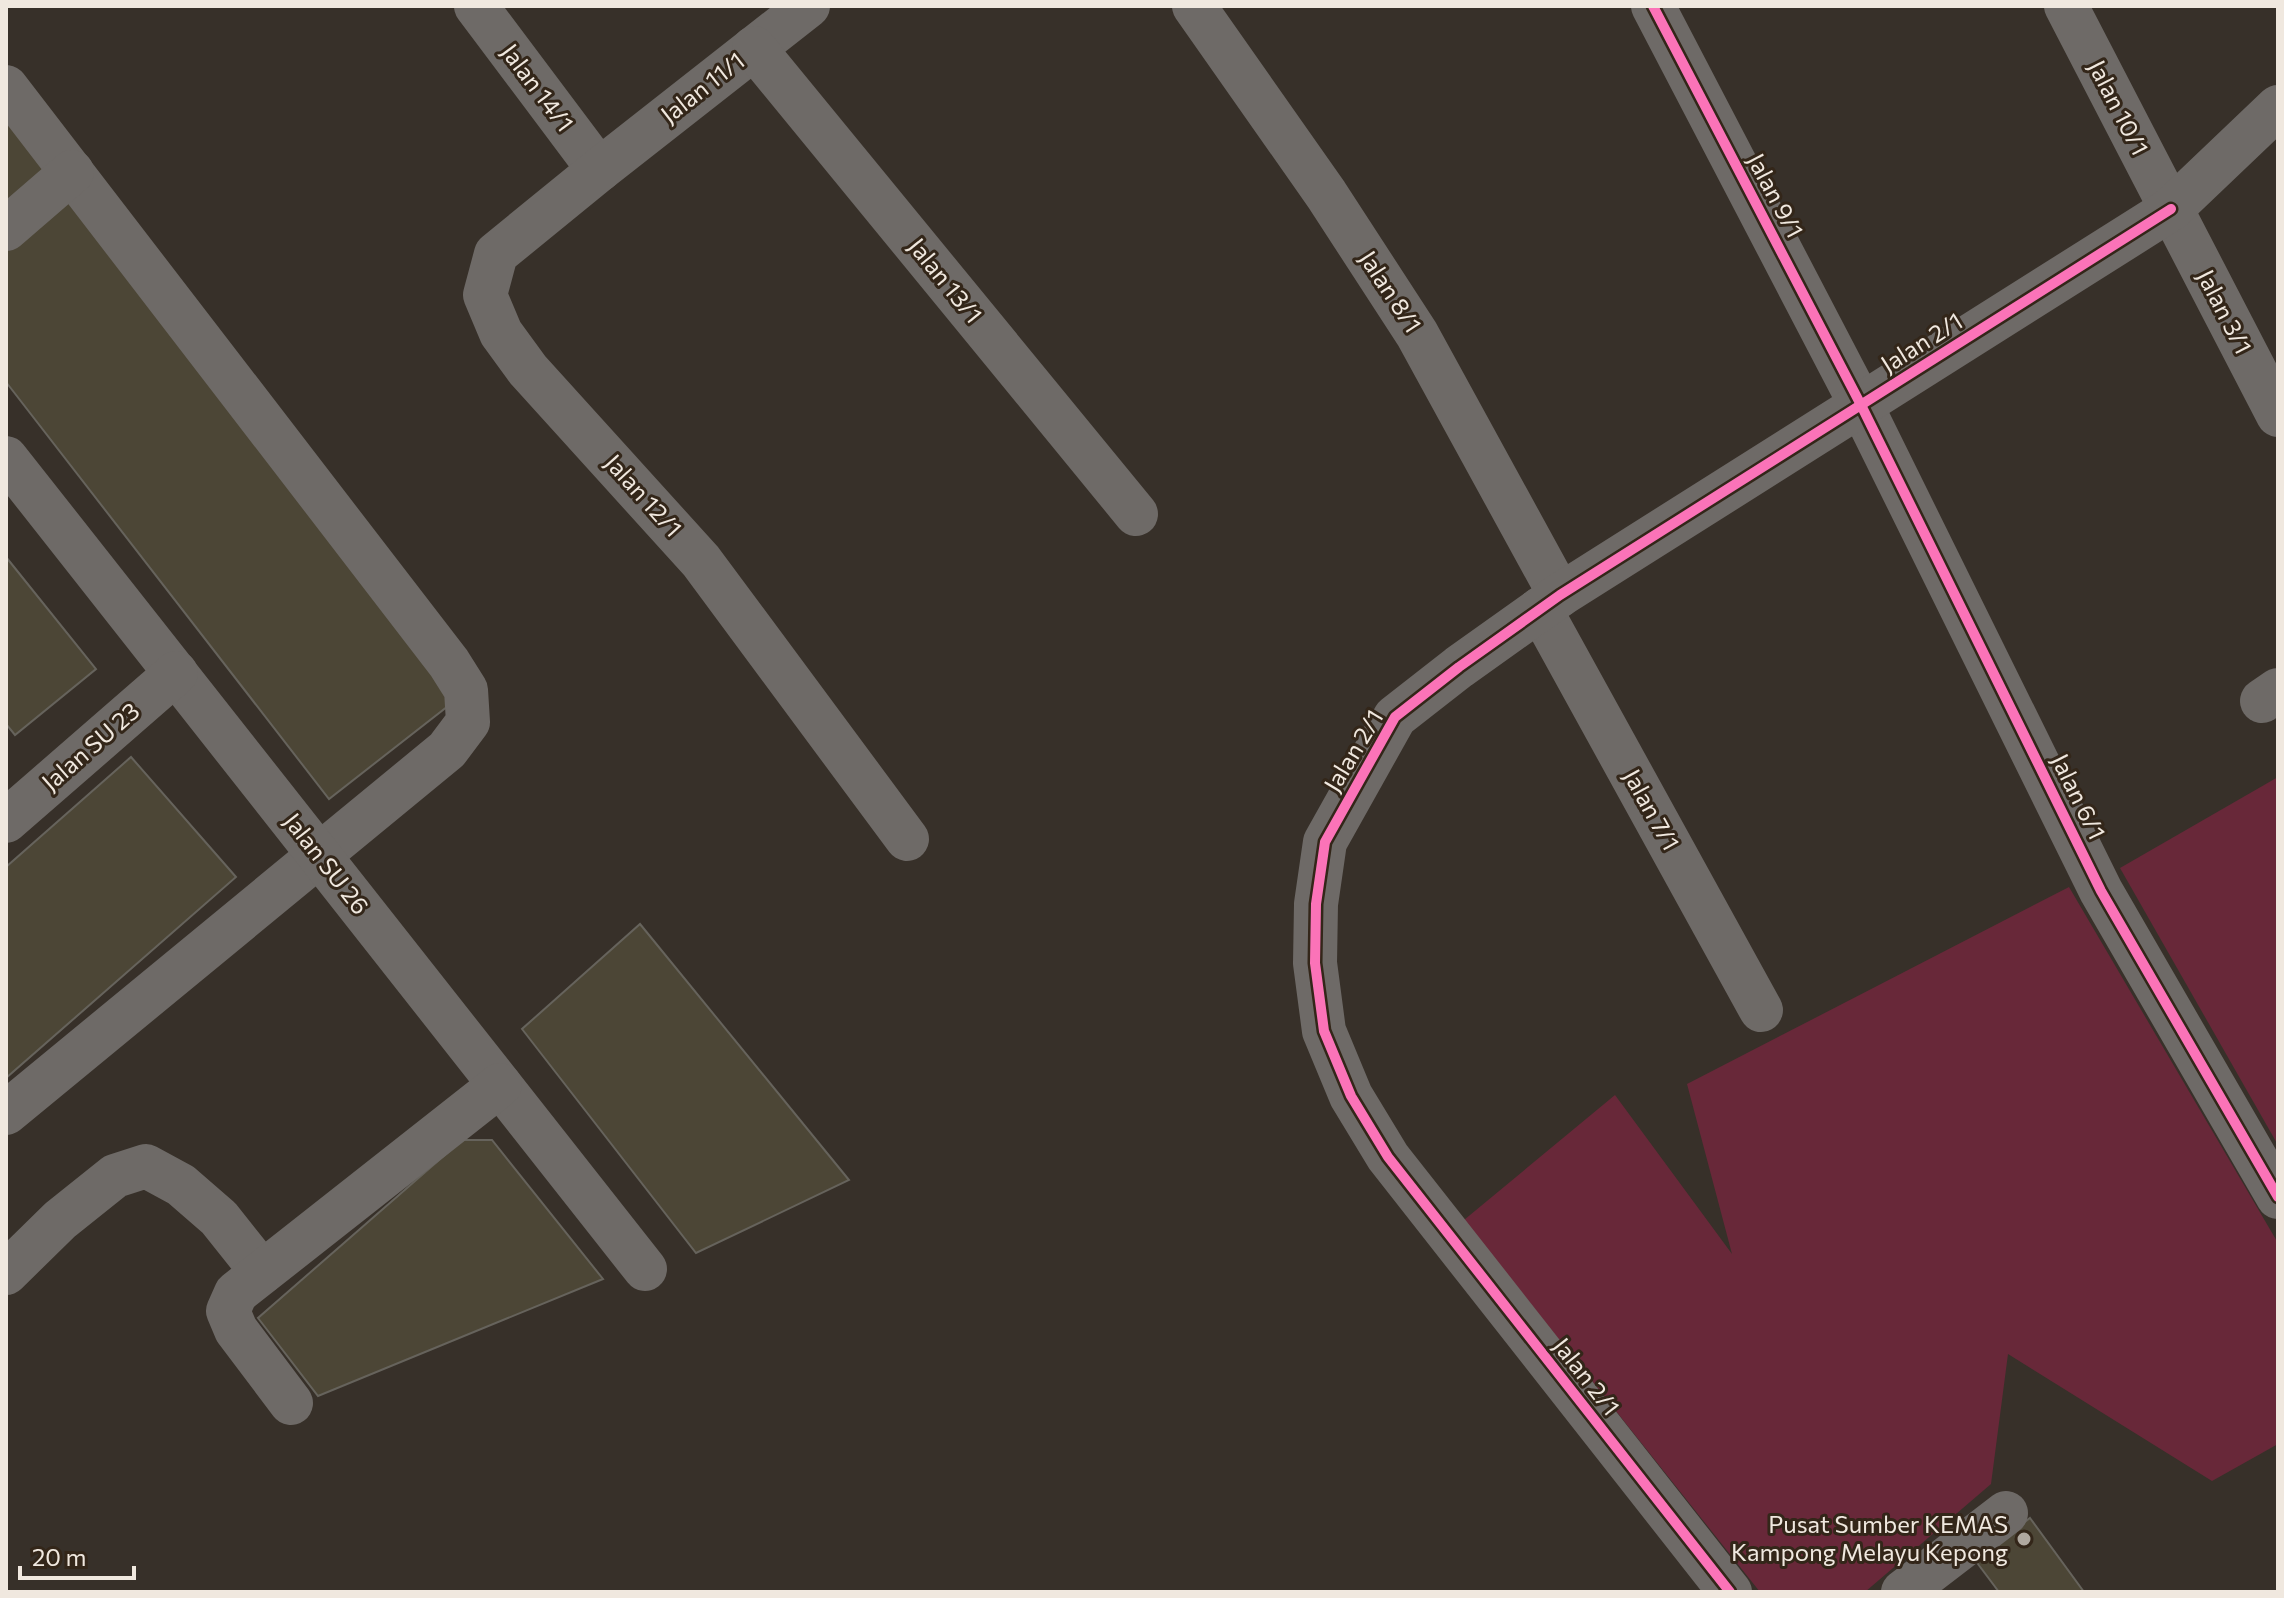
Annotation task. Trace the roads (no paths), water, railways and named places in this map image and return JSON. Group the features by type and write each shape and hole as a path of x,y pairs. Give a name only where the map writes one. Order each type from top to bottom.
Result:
{"street":[{"name":"Jalan 14/1","path":"476,6 599,170"},
{"name":"Jalan 11/1","path":"599,170 808,6"},
{"name":"Jalan 8/1","path":"1194,6 1326,194 1417,334 1550,602"},
{"name":"Jalan 9/1","path":"1653,6 1861,405"},
{"name":"Jalan 10/1","path":"2066,6 2171,209"},
{"name":"Jalan 13/1","path":"754,48 1136,514"},
{"path":"6,87 449,663 466,690 468,722 447,750 6,1113"},
{"name":"Jalan 2/1","path":"1730,1592 1388,1157 1351,1096 1324,1031 1315,963 1316,904 1325,842 1395,717 1459,667 1550,602 2171,209 2278,107"},
{"name":"Jalan 12/1","path":"599,170 496,254 485,295 501,333 528,370 701,561 907,839"},
{"path":"6,229 72,172"},
{"name":"Jalan 3/1","path":"2171,209 2278,415"},
{"name":"Jalan 6/1","path":"1861,405 2101,891 2278,1197"},
{"name":"Jalan SU 26","path":"6,458 645,1269"},
{"name":"Jalan 7/1","path":"1550,602 1761,1010"},
{"name":"Jalan SU 23","path":"6,821 176,673"},
{"path":"291,1403 236,1330 228,1311 236,1293 500,1085"},
{"path":"6,1273 60,1220 115,1176 146,1166 181,1185 219,1218 262,1272"},
{"path":"1903,1592 2006,1513"}],"place":[{"name":"Pusat Sumber KEMAS Kampong Melayu Kepong","path":"2024,1539"}]}
